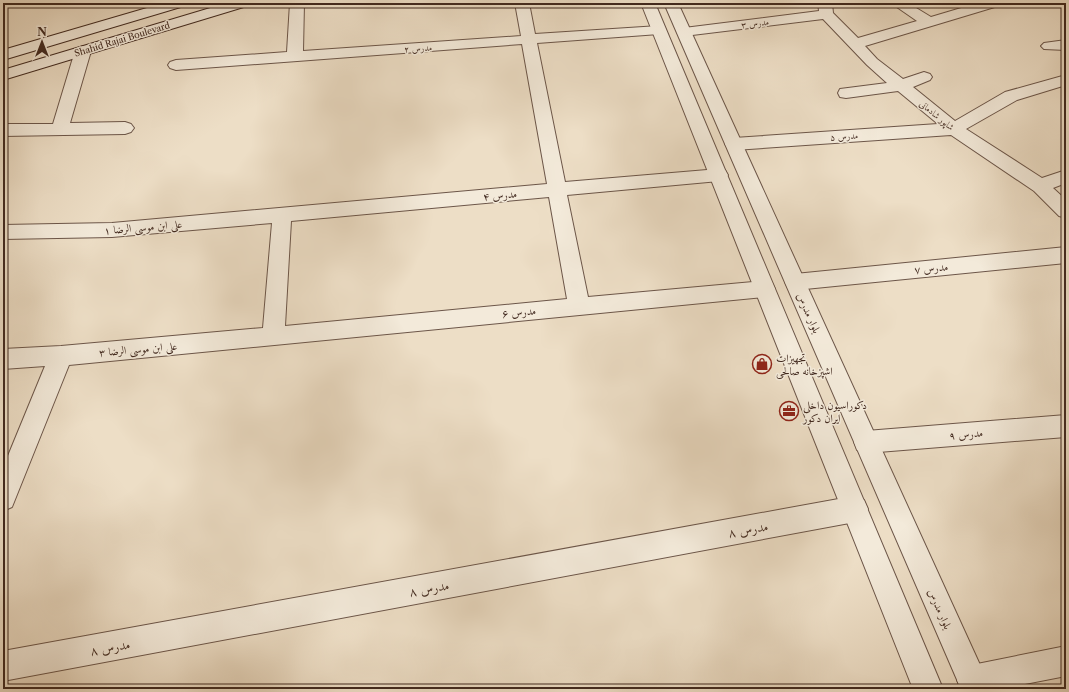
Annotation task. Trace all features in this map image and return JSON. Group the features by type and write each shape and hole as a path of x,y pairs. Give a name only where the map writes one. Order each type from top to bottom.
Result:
{"street":[{"name":"Shahid Rajai Boulevard","path":"3,55 166,5 180,3"},
{"name":"Shahid Rajai Boulevard","path":"3,75 242,3"},
{"path":"295,56 297,3"},
{"path":"522,3 579,307"},
{"path":"648,3 928,689"},
{"name":"بلوار مدرس","path":"671,3 974,684"},
{"path":"898,3 929,22"},
{"path":"951,3 964,12"},
{"path":"854,44 993,3"},
{"name":"مدرس ۳","path":"684,32 825,9"},
{"name":"شاپور شادمانی","path":"825,9 854,44 872,62 954,129 1040,186 1066,211"},
{"name":"مدرس ۲","path":"176,64 660,30"},
{"path":"1049,46 1066,45"},
{"path":"60,129 83,51"},
{"path":"846,93 901,86 924,77"},
{"path":"954,129 1011,96 1066,80"},
{"path":"3,130 125,128"},
{"name":"مدرس ۵","path":"734,144 954,129"},
{"name":"مدرس ۴","path":"282,215 719,175"},
{"path":"1040,186 1066,176"},
{"path":"273,336 282,215"},
{"name":"علی ابن موسی الرضا ۱","path":"3,232 112,230 282,215"},
{"name":"مدرس ۷","path":"795,282 1066,255"},
{"name":"مدرس ۶","path":"273,336 765,289"},
{"name":"علی ابن موسی الرضا ۳","path":"3,359 61,356 273,336"},
{"path":"3,498 61,356"},
{"name":"مدرس ۹","path":"866,442 1066,426"},
{"name":"مدرس ۸","path":"3,666 855,509"},
{"path":"974,684 1066,661"}],"place":[{"name":"تجهیزات اشپزخانه صالحی","path":"762,364"},
{"name":"دکوراسیون داخلی ایران دکور","path":"789,411"}]}
